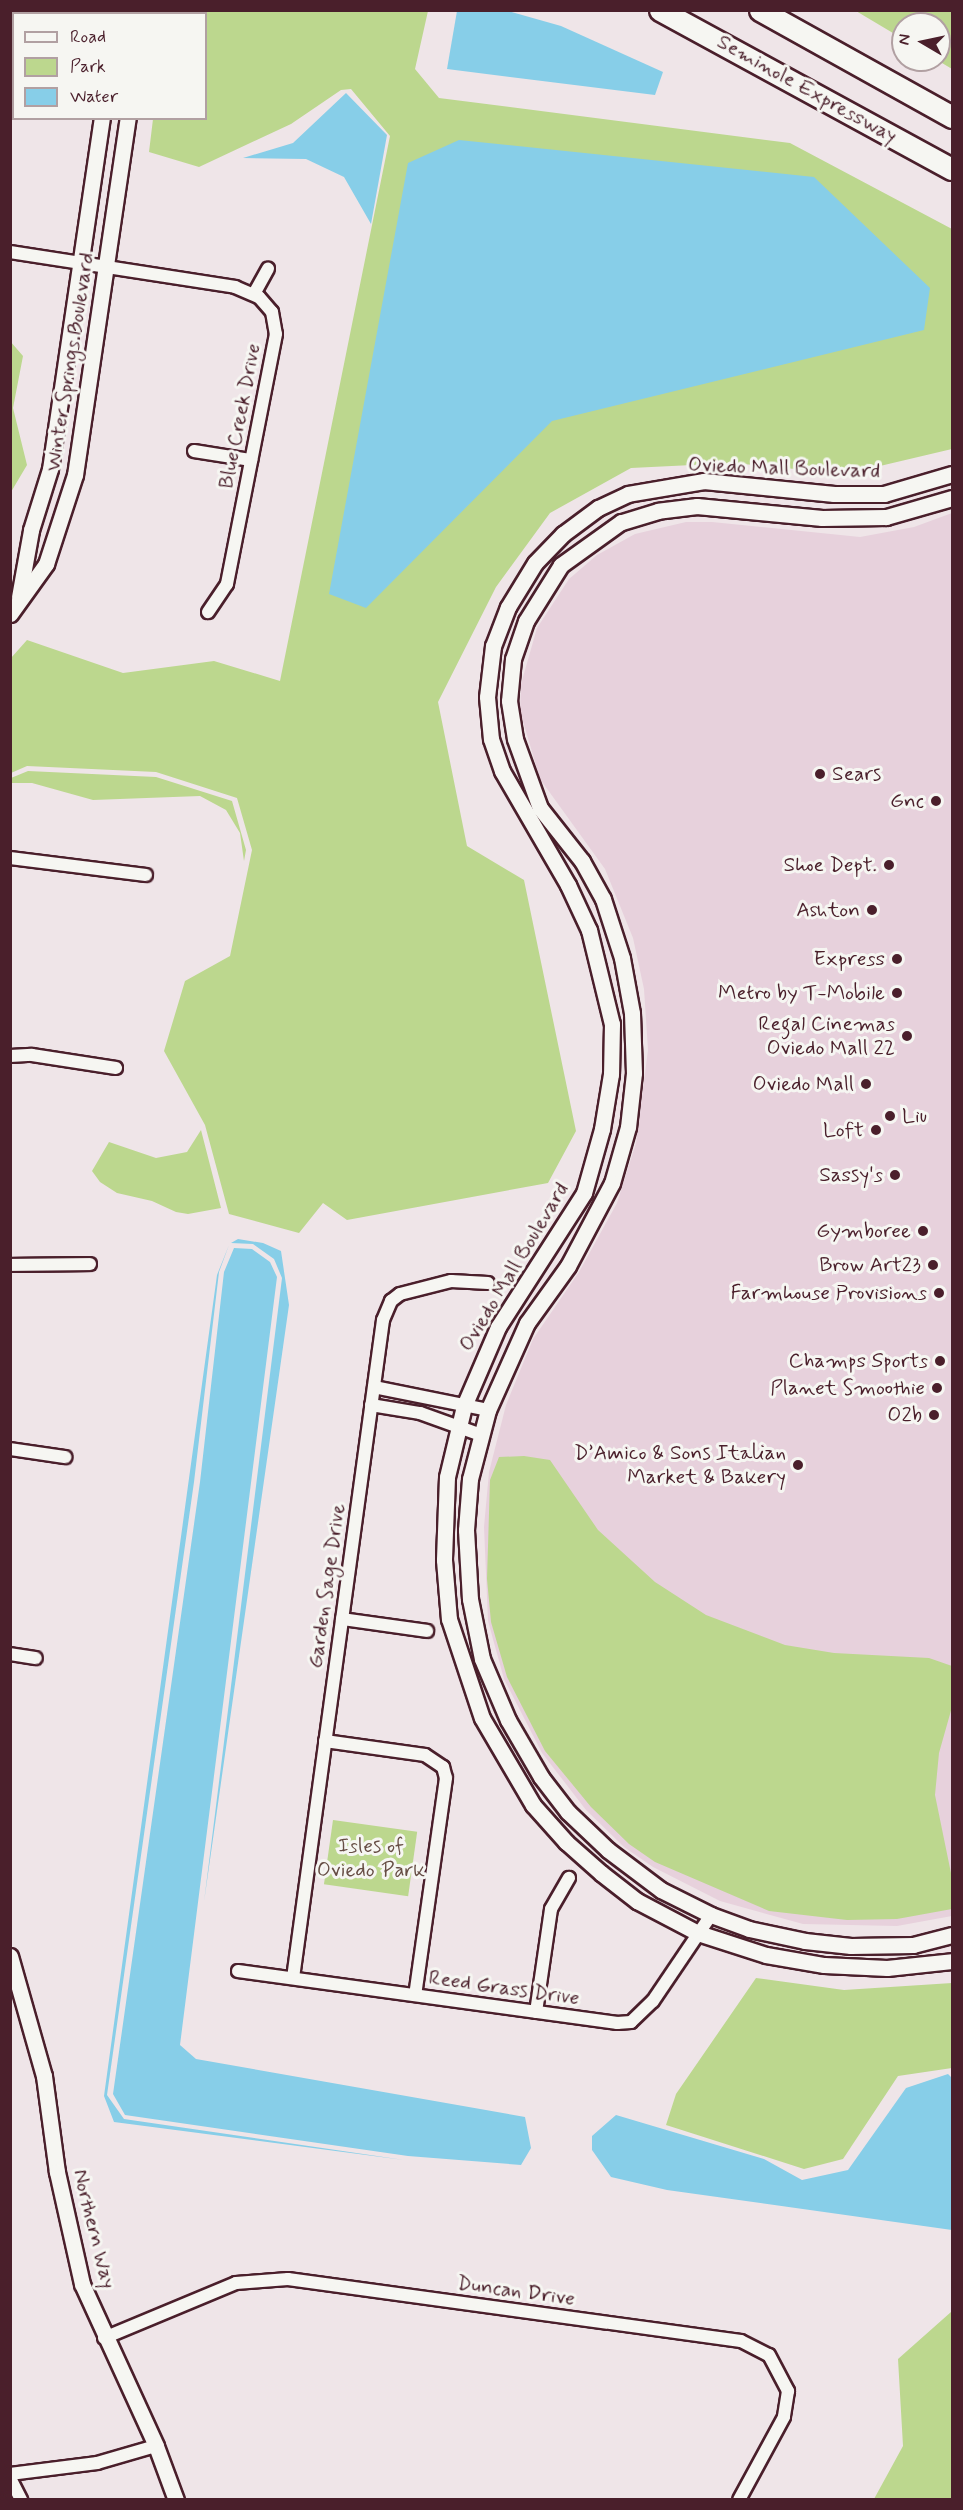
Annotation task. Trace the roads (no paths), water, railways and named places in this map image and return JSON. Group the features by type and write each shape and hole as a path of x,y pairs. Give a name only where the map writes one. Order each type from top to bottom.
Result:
{"highway":[{"name":"Seminole Expressway","path":"660,10 952,169"},
{"path":"760,10 952,117"}],"street":[{"name":"Winter Springs Boulevard","path":"18,600 31,530 52,455 102,120"},
{"name":"Winter Springs Boulevard","path":"10,614 46,564 78,458 128,120"},
{"path":"10,252 235,287 254,294 268,269"},
{"name":"Blue Creek Drive","path":"208,612 227,584 276,334 272,312 254,294"},
{"path":"194,450 251,460"},
{"path":"52,455 78,458"},
{"name":"Oviedo Mall Boulevard","path":"952,474 884,494 806,492 704,481 628,494 598,508 563,534 535,563 508,607 493,646 487,697 491,740 502,771 568,885 589,930 612,1024 611,1074 602,1129 584,1193 498,1327 464,1406 447,1477 444,1560 449,1619 482,1718 533,1804 566,1842 637,1901 698,1934 766,1955 825,1965 887,1968 952,1961"},
{"name":"Oviedo Mall Boulevard","path":"952,498 886,517 822,518 697,506 658,511 621,522 561,565 526,621 513,659 510,701 514,740 540,808 582,861 603,899 622,958 630,1002 634,1073 628,1128 612,1183 568,1266 527,1323 488,1410 470,1479 466,1530 470,1599 482,1659 508,1720 541,1777 568,1812 608,1850 661,1890 711,1915 760,1932 851,1946 913,1945 952,1935"},
{"path":"10,858 146,875"},
{"path":"10,1056 32,1056 116,1068"},
{"path":"10,1265 90,1264"},
{"name":"Garden Sage Drive","path":"293,1978 383,1320 392,1302 400,1294 451,1281 488,1283"},
{"path":"374,1387 488,1410"},
{"path":"420,1413 425,1396"},
{"path":"371,1405 420,1413 481,1435"},
{"path":"10,1449 65,1457"},
{"path":"342,1619 427,1631"},
{"path":"10,1654 36,1658"},
{"path":"325,1741 425,1755 443,1767 446,1778 415,1995"},
{"path":"536,2012 551,1909 569,1878"},
{"name":"Reed Grass Drive","path":"238,1971 536,2012 631,2022 653,2001 711,1915"},
{"name":"Northern Way","path":"10,1956 44,2076 67,2224 82,2284 104,2338 156,2446 176,2499"},
{"name":"Duncan Drive","path":"104,2338 236,2283 288,2279 741,2341 768,2355 788,2391 784,2417 739,2499"},
{"path":"21,2499 10,2476 97,2463 156,2446"}],"water":[{"path":"504,10 561,26 663,72 655,95 447,69 457,11"},
{"path":"346,93 387,135 371,224 344,177 306,159 243,158 293,143"},
{"path":"459,140 814,177 930,288 924,330 552,421 366,608 329,594 408,163"},
{"path":"238,1239 263,1243 281,1251 289,1305 204,1902 282,1278 274,1259 253,1244 231,1243"},
{"path":"229,1245 219,1272 194,1482 107,2095 124,2119 404,2160 114,2122 104,2096 217,1275"},
{"path":"234,1248 252,1249 270,1262 277,1277 180,2045 196,2059 525,2117 531,2148 521,2165 408,2156 125,2115 113,2094 200,1482 224,1272"},
{"path":"948,2074 952,2078 952,2230 667,2190 611,2177 592,2150 592,2136 616,2115 764,2159 802,2180 848,2170 906,2088"}],"place":[{"name":"Sears","path":"820,774"},
{"name":"Gnc","path":"936,801"},
{"name":"Shoe Dept.","path":"889,865"},
{"name":"Ashton","path":"872,910"},
{"name":"Express","path":"897,959"},
{"name":"Metro by T-Mobile","path":"897,993"},
{"name":"Regal Cinemas Oviedo Mall 22","path":"907,1036"},
{"name":"Oviedo Mall","path":"866,1084"},
{"name":"Liu","path":"890,1116"},
{"name":"Loft","path":"876,1130"},
{"name":"Sassy's","path":"895,1175"},
{"name":"Gymboree","path":"923,1231"},
{"name":"Brow Art23","path":"933,1265"},
{"name":"Farmhouse Provisions","path":"939,1293"},
{"name":"Champs Sports","path":"940,1361"},
{"name":"Planet Smoothie","path":"937,1388"},
{"name":"O2b","path":"934,1415"},
{"name":"D’Amico & Sons Italian Market & Bakery","path":"798,1465"}],"park label":[{"name":"Isles of Oviedo Park","path":"371,1858"}]}
